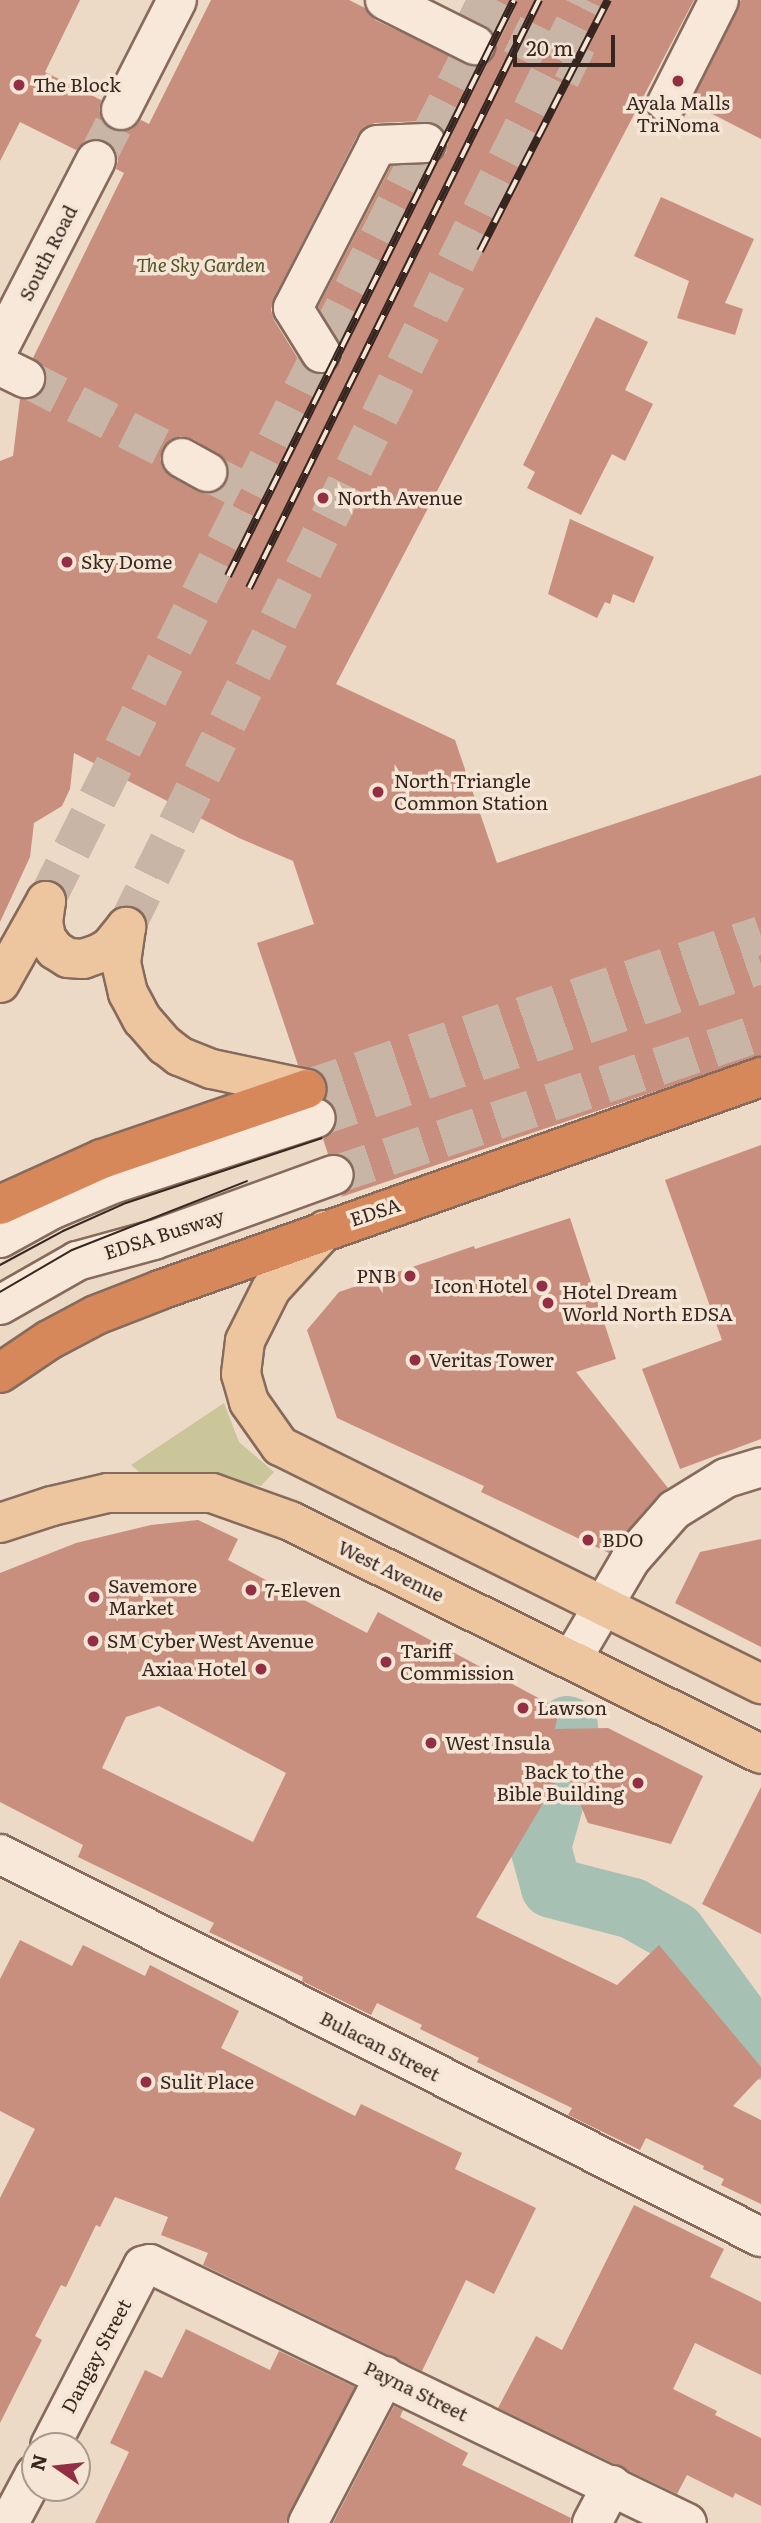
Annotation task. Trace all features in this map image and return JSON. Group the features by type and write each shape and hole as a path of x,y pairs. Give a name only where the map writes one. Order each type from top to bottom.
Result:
{"highway":[{"name":"EDSA","path":"0,1373 25,1353 96,1315 325,1230 761,1077"},
{"path":"0,1205 102,1159 311,1103"}],"main road":[{"path":"0,983 46,901 43,922 46,938 55,950 68,958 83,959 100,953 110,947 126,927 121,962 128,993 142,1019 164,1045 179,1056 311,1103"},
{"path":"325,1230 271,1289 245,1341 243,1381 248,1402 266,1431 280,1446 761,1684"},
{"name":"West Avenue","path":"0,1523 52,1506 108,1493 212,1493 290,1521 761,1754"}],"street":[{"path":"121,110 177,0"},
{"path":"385,0 475,45"},
{"path":"667,103 719,0"},
{"path":"321,353 293,308 377,145 426,144"},
{"name":"South Road","path":"0,346 96,160"},
{"path":"0,1238 51,1210 311,1103"},
{"name":"EDSA Busway","path":"0,1305 77,1261 155,1240 334,1175"},
{"path":"572,1659 630,1560 674,1510 726,1478 761,1467"},
{"name":"Bulacan Street","path":"0,1854 761,2237"},
{"name":"Payna Street","path":"143,2266 156,2266 687,2523"},
{"name":"Dangay Street","path":"57,2432 143,2266"},
{"path":"309,2523 385,2376"},
{"path":"592,2523 612,2485"},
{"path":"9,2523 21,2500"}],"shaded area":[{"path":"224,1403 239,1442 274,1472 261,1486 190,1472 142,1474 131,1465"}],"building":[{"path":"0,0 80,0 45,72 101,100 99,110 102,121 111,129 121,132 132,129 141,120 149,124 211,0 349,0 365,8 375,20 476,67 486,64 494,55 497,43 494,34 485,26 460,13 467,0 694,0 336,684 455,740 497,863 761,775 761,1056 341,1197 355,1180 355,1168 348,1158 339,1154 328,1154 323,1139 332,1133 337,1123 337,1111 325,1099 327,1083 321,1073 298,1065 257,943 314,924 293,861 239,838 74,753 70,789 62,806 34,823 30,857 0,922 0,461 13,456 20,399 37,396 45,387 47,377 43,366 33,358 124,173 116,169 118,160 115,149 105,140 94,138 85,141 76,150 20,122 0,161","holes":["375,123 436,123 444,131 448,141 446,153 438,161 428,165 391,166 318,307 340,342 343,352 341,363 332,372 321,375 311,373 302,365 274,320 271,310 274,298 358,134","181,436 193,439 225,460 229,472 226,483 219,490 208,494 197,491 164,470 160,459 163,448 170,440"]},
{"path":"741,0 761,0 761,139 691,103"},
{"path":"661,197 754,239 725,303 743,309 735,335 677,318 689,281 634,256"},
{"path":"596,317 648,342 625,390 653,404 625,461 612,454 581,515 527,488 535,472 523,465"},
{"path":"570,519 654,557 634,603 613,594 610,604 605,602 597,618 548,594"},
{"path":"761,1145 761,1439 680,1469 642,1369 722,1340 665,1180"},
{"path":"570,1218 616,1359 576,1372 668,1488 609,1553 481,1492 484,1486 337,1418 307,1330 339,1292 474,1246 475,1249"},
{"path":"198,1520 238,1539 228,1560 367,1633 378,1612 559,1709 555,1729 608,1728 703,1776 671,1844 588,1823 565,1766 476,1917 617,1985 659,1945 761,2067 761,2076 733,2106 761,2120 761,2204 721,2185 724,2179 703,2169 704,2166 646,2138 640,2150 568,2115 572,2108 477,2062 479,2058 420,2029 422,2025 377,2003 371,2015 302,1981 303,1977 209,1932 214,1923 78,1857 83,1845 0,1802 0,1573 76,1543 151,1525","holes":["159,1706 286,1773 253,1842 102,1768 126,1717"]},
{"path":"761,1539 761,1647 675,1603 700,1552"},
{"path":"761,1787 761,1934 702,1904"},
{"path":"20,1940 72,1966 83,1945 145,1976 150,1965 239,2011 221,2048 355,2116 361,2104 462,2153 455,2169 536,2208 494,2294 466,2280 422,2371 203,2265 208,2253 161,2235 168,2217 115,2197 100,2227 96,2225 66,2287 61,2285 35,2336 42,2340 0,2423 0,2198 35,2129 0,2111 0,1979"},
{"path":"634,2205 724,2249 710,2277 761,2302 761,2375 695,2343 673,2389 717,2411 715,2415 761,2438 761,2506 735,2493 733,2498 687,2475 677,2494 498,2408 536,2336 562,2350"},
{"path":"186,2329 270,2370 279,2351 355,2387 286,2523 95,2523 129,2452 110,2443 145,2370 162,2378"},
{"path":"394,2406 403,2410 400,2417 468,2453 462,2465 571,2518 570,2523 333,2523"}],"waterway":[{"path":"567,1726 563,1765 540,1847 551,1887 632,1908 675,1932 761,2049"}],"tunnel":[{"path":"46,901 498,0"},
{"path":"126,927 586,0"},
{"path":"461,9 586,70"},
{"path":"96,160 121,110"},
{"path":"25,378 182,458"},
{"path":"207,472 250,494"},
{"path":"306,1089 761,935"},
{"path":"316,1118 761,965"},
{"path":"334,1175 761,1032"}],"tram line":[{"path":"0,1265 63,1231 126,1203 322,1138"},
{"path":"0,1292 72,1250 247,1181"}],"railway":[{"path":"228,576 514,0"},
{"path":"249,588 539,0"},
{"path":"480,251 608,0"}],"place":[{"name":"Ayala Malls TriNoma","path":"678,81"},
{"name":"The Block","path":"19,85"},
{"name":"North Avenue","path":"323,498"},
{"name":"Sky Dome","path":"67,562"},
{"name":"North Triangle Common Station","path":"378,792"},
{"name":"PNB","path":"410,1276"},
{"name":"Icon Hotel","path":"542,1286"},
{"name":"Hotel Dream World North EDSA","path":"548,1303"},
{"name":"Veritas Tower","path":"415,1360"},
{"name":"BDO","path":"588,1540"},
{"name":"7-Eleven","path":"251,1590"},
{"name":"Savemore Market","path":"94,1597"},
{"name":"SM Cyber West Avenue","path":"93,1641"},
{"name":"Tariff Commission","path":"386,1662"},
{"name":"Axiaa Hotel","path":"261,1669"},
{"name":"Lawson","path":"523,1708"},
{"name":"West Insula","path":"431,1743"},
{"name":"Back to the Bible Building","path":"638,1783"},
{"name":"Sulit Place","path":"146,2082"}],"park label":[{"name":"The Sky Garden","path":"201,265"}]}
